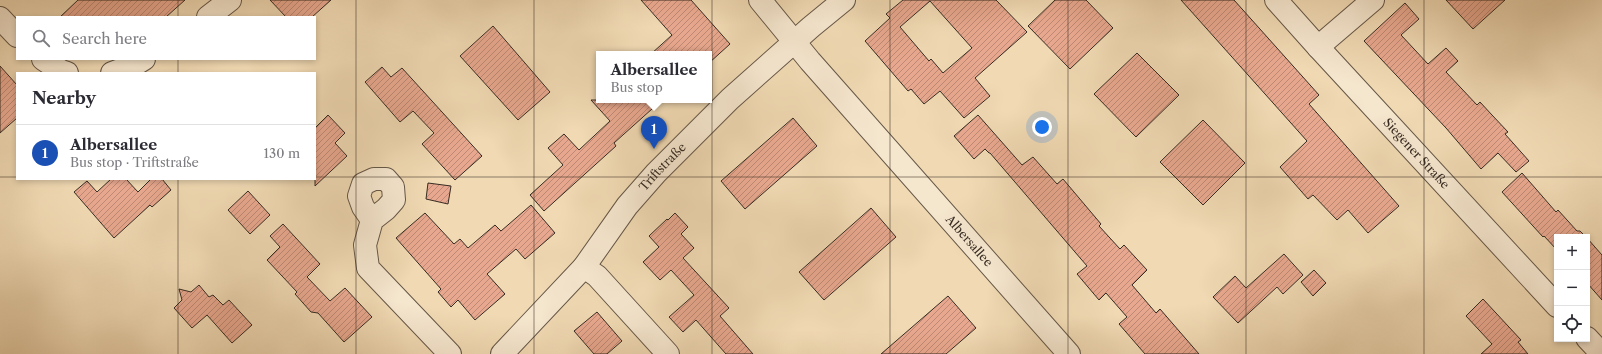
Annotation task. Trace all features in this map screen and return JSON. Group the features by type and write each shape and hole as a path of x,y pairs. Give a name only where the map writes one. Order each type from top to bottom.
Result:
{"street":[{"path":"209,16 230,0"},
{"name":"Albersallee","path":"760,0 794,42 1069,354"},
{"name":"Triftstraße","path":"502,354 584,267 627,206 656,173 730,99 844,0"},
{"name":"Siegener Straße","path":"1276,0 1318,48 1554,303"},
{"path":"1318,48 1373,0"},
{"path":"0,18 16,35"},
{"path":"45,60 64,72"},
{"path":"115,72 142,60"},
{"path":"372,220 365,245 368,268 450,354"},
{"path":"584,267 597,276 668,354"},
{"path":"1590,341 1602,354"}],"building":[{"path":"78,0 185,0 167,16 61,16"},
{"path":"270,0 331,0 313,16 285,16"},
{"path":"641,0 691,0 730,44 712,60 712,51 654,51 672,35"},
{"path":"903,0 996,0 1027,32 975,78 990,96 964,118 940,91 924,104 911,89 908,91 865,41 890,18 886,14","holes":["930,1 972,48 943,73 931,59 929,61 900,27"]},
{"path":"1055,0 1086,0 1113,28 1070,69 1028,26"},
{"path":"1181,0 1234,0 1319,95 1309,104 1399,206 1368,233 1348,210 1337,220 1313,195 1308,199 1280,167 1307,141"},
{"path":"1446,0 1505,0 1473,29"},
{"path":"1405,3 1419,19 1401,35 1428,64 1446,48 1458,61 1446,72 1477,105 1480,102 1508,132 1505,134 1529,161 1516,172 1498,153 1481,169 1446,128 1364,41"},
{"path":"493,26 550,92 518,120 460,56"},
{"path":"1137,53 1179,95 1136,137 1094,94"},
{"path":"0,66 16,84 16,119 0,133"},
{"path":"382,67 391,77 402,68 482,156 455,180 422,144 434,133 413,111 400,122 365,82"},
{"path":"591,100 596,100 596,103 659,103 614,143 616,146 544,211 530,195 563,165 548,148 564,134 579,150 610,121"},
{"path":"328,115 345,133 335,143 347,156 315,186 316,180 316,127"},
{"path":"978,115 1022,165 1033,157 1057,184 1063,179 1101,224 1099,226 1120,249 1124,245 1147,270 1132,285 1156,313 1160,309 1199,354 1145,354 1119,324 1127,317 1106,293 1099,300 1077,274 1087,266 990,153 985,149 974,159 954,136"},
{"path":"793,118 817,146 745,209 721,181"},
{"path":"1203,120 1245,163 1203,205 1160,162"},
{"path":"1522,173 1556,212 1558,210 1577,231 1580,231 1583,234 1554,234 1554,247 1544,236 1543,237 1502,192"},
{"path":"110,180 127,180 138,192 150,180 163,180 171,190 152,207 150,205 114,238 74,192 87,181 97,192"},
{"path":"428,183 451,186 448,204 426,199"},
{"path":"248,191 270,215 250,234 228,210"},
{"path":"531,205 555,233 525,259 516,249 487,274 505,294 475,320 458,300 451,307 438,292 441,289 396,238 425,213 454,244 460,239 468,248 495,225 501,231"},
{"path":"871,208 896,237 824,300 799,272"},
{"path":"675,213 688,227 681,234 694,248 683,258 729,308 720,316 753,354 726,354 696,320 683,332 669,317 694,295 671,270 660,280 643,262 659,247 649,236"},
{"path":"283,224 320,264 307,277 330,301 345,288 372,317 344,342 318,313 311,312 295,294 297,292 267,260 280,247 270,236"},
{"path":"1590,241 1602,255 1602,300 1590,286"},
{"path":"1284,254 1303,275 1283,294 1277,287 1238,323 1213,297 1235,276 1246,288"},
{"path":"1314,270 1326,283 1313,296 1301,282"},
{"path":"199,285 209,297 213,295 223,305 229,300 252,325 232,343 207,315 192,328 174,308 182,300 179,289 191,292"},
{"path":"948,296 976,328 946,354 881,354"},
{"path":"1483,299 1521,340 1518,342 1528,354 1481,354 1492,344 1466,316"},
{"path":"597,312 622,341 607,354 594,354 574,331"}],"place":[{"name":"Albersallee","path":"654,149"}]}
